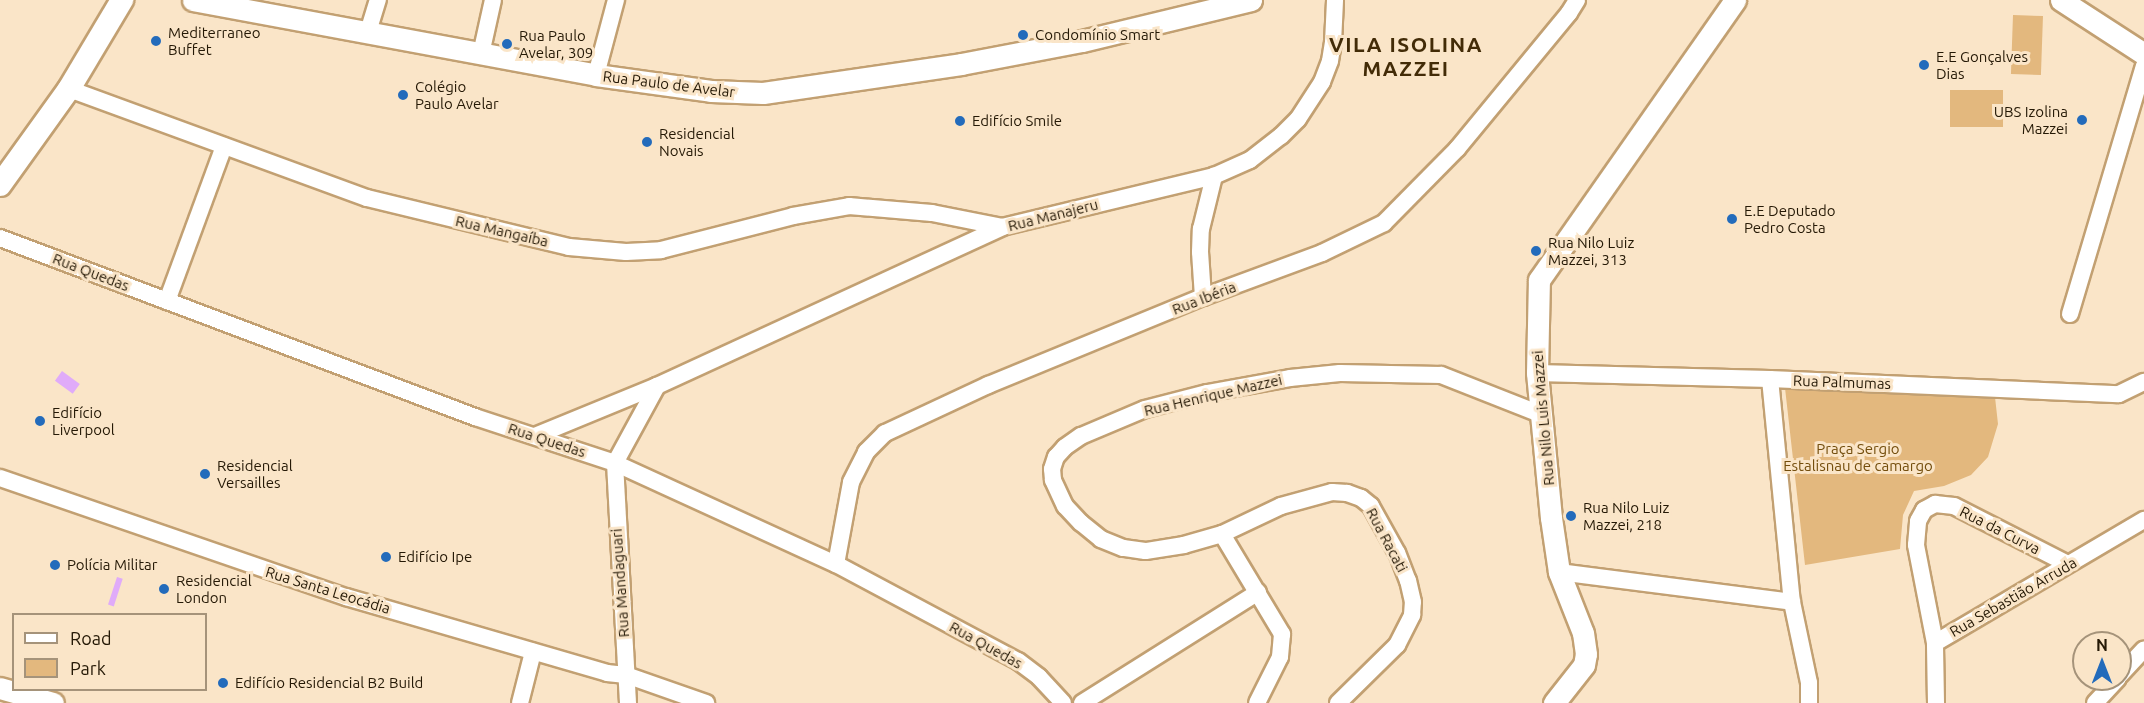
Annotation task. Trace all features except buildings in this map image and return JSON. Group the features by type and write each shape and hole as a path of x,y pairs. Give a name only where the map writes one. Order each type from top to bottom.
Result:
{"main road":[{"path":"0,185 69,89 122,0"}],"street":[{"name":"Rua Paulo de Avelar","path":"193,0 596,75 711,91 763,93 972,62 1082,41 1251,0"},
{"path":"368,32 378,0"},
{"path":"481,54 493,0"},
{"path":"596,75 616,0"},
{"name":"Rua Manajeru","path":"535,436 657,386 964,247 1002,227 1214,176 1237,167 1281,136 1308,104 1330,61 1335,0"},
{"name":"Rua Ibéria","path":"836,564 851,482 866,452 885,433 988,385 1203,297 1322,254 1384,223 1457,148 1569,13 1577,0"},
{"name":"Rua Nilo Luis Mazzei","path":"1554,703 1584,665 1586,654 1582,633 1559,572 1540,414 1537,373 1537,291 1542,272 1735,0"},
{"path":"2061,0 2144,54"},
{"path":"2070,314 2144,66"},
{"name":"Rua Mangaíba","path":"69,89 367,198 569,247 626,252 661,250 793,216 849,206 950,216 1002,227"},
{"path":"167,302 224,146"},
{"path":"1203,297 1201,229 1214,176"},
{"path":"950,216 964,247"},
{"name":"Rua Quedas","path":"0,238 475,417 615,463 836,564 1018,661 1039,677 1063,703"},
{"name":"Rua Henrique Mazzei","path":"1222,534 1173,547 1145,551 1123,548 1101,539 1081,524 1061,500 1053,480 1052,469 1056,458 1065,447 1081,436 1145,409 1269,382 1340,373 1441,375 1540,414"},
{"name":"Rua Palmumas","path":"1537,373 1770,379 2119,394 2144,382"},
{"path":"1770,379 1792,602 1809,683 1809,703"},
{"path":"615,463 657,386"},
{"name":"Rua Mandaguari","path":"615,463 628,703"},
{"name":"Rua Santa Leocádia","path":"0,478 335,594 607,673 626,675 706,703"},
{"name":"Rua Racati","path":"1222,534 1281,506 1312,496 1347,492 1361,498 1371,506 1397,553 1408,581 1413,602 1412,615 1397,645 1338,703"},
{"name":"Rua da Curva","path":"1935,643 1916,545 1918,521 1929,506 1941,504 1954,506 2068,564"},
{"name":"Rua Sebastião Arruda","path":"1936,703 1935,643 2144,520"},
{"path":"1222,534 1279,625 1283,645 1280,657 1257,703"},
{"path":"1559,572 1792,602"},
{"path":"1082,703 1258,592"},
{"path":"2132,662 2144,649"},
{"path":"520,703 533,652"},
{"path":"0,688 53,703"},
{"path":"2095,703 2106,691"}],"green space":[{"path":"2013,15 2043,16 2041,75 2011,74"},
{"path":"1950,90 2003,90 2003,127 1950,127"},
{"name":"Praça Sergio Estalisnau de camargo","path":"1785,388 1995,397 1998,424 1988,457 1971,475 1944,486 1914,491 1903,515 1900,549 1805,565"}],"shaded area":[{"path":"62,371 80,384 73,394 55,381"},
{"path":"117,577 123,579 114,606 108,605"}],"place":[{"name":"Condomínio Smart","path":"1023,35"},
{"name":"Mediterraneo Buffet","path":"156,41"},
{"name":"Rua Paulo Avelar, 309","path":"507,44"},
{"name":"E.E Gonçalves Dias","path":"1924,65"},
{"name":"Colégio Paulo Avelar","path":"403,95"},
{"name":"UBS Izolina Mazzei","path":"2082,120"},
{"name":"Edifício Smile","path":"960,121"},
{"name":"Residencial Novais","path":"647,142"},
{"name":"E.E Deputado Pedro Costa","path":"1732,219"},
{"name":"Rua Nilo Luiz Mazzei, 313","path":"1536,251"},
{"name":"Edifício Liverpool","path":"40,421"},
{"name":"Residencial Versailles","path":"205,474"},
{"name":"Rua Nilo Luiz Mazzei, 218","path":"1571,516"},
{"name":"Edifício Ipe","path":"386,557"},
{"name":"Polícia Militar","path":"55,565"},
{"name":"Residencial London","path":"164,589"},
{"name":"Edifício Residencial B2 Build","path":"223,683"}],"district":[{"name":"VILA ISOLINA MAZZEI","path":"1406,56"}]}
